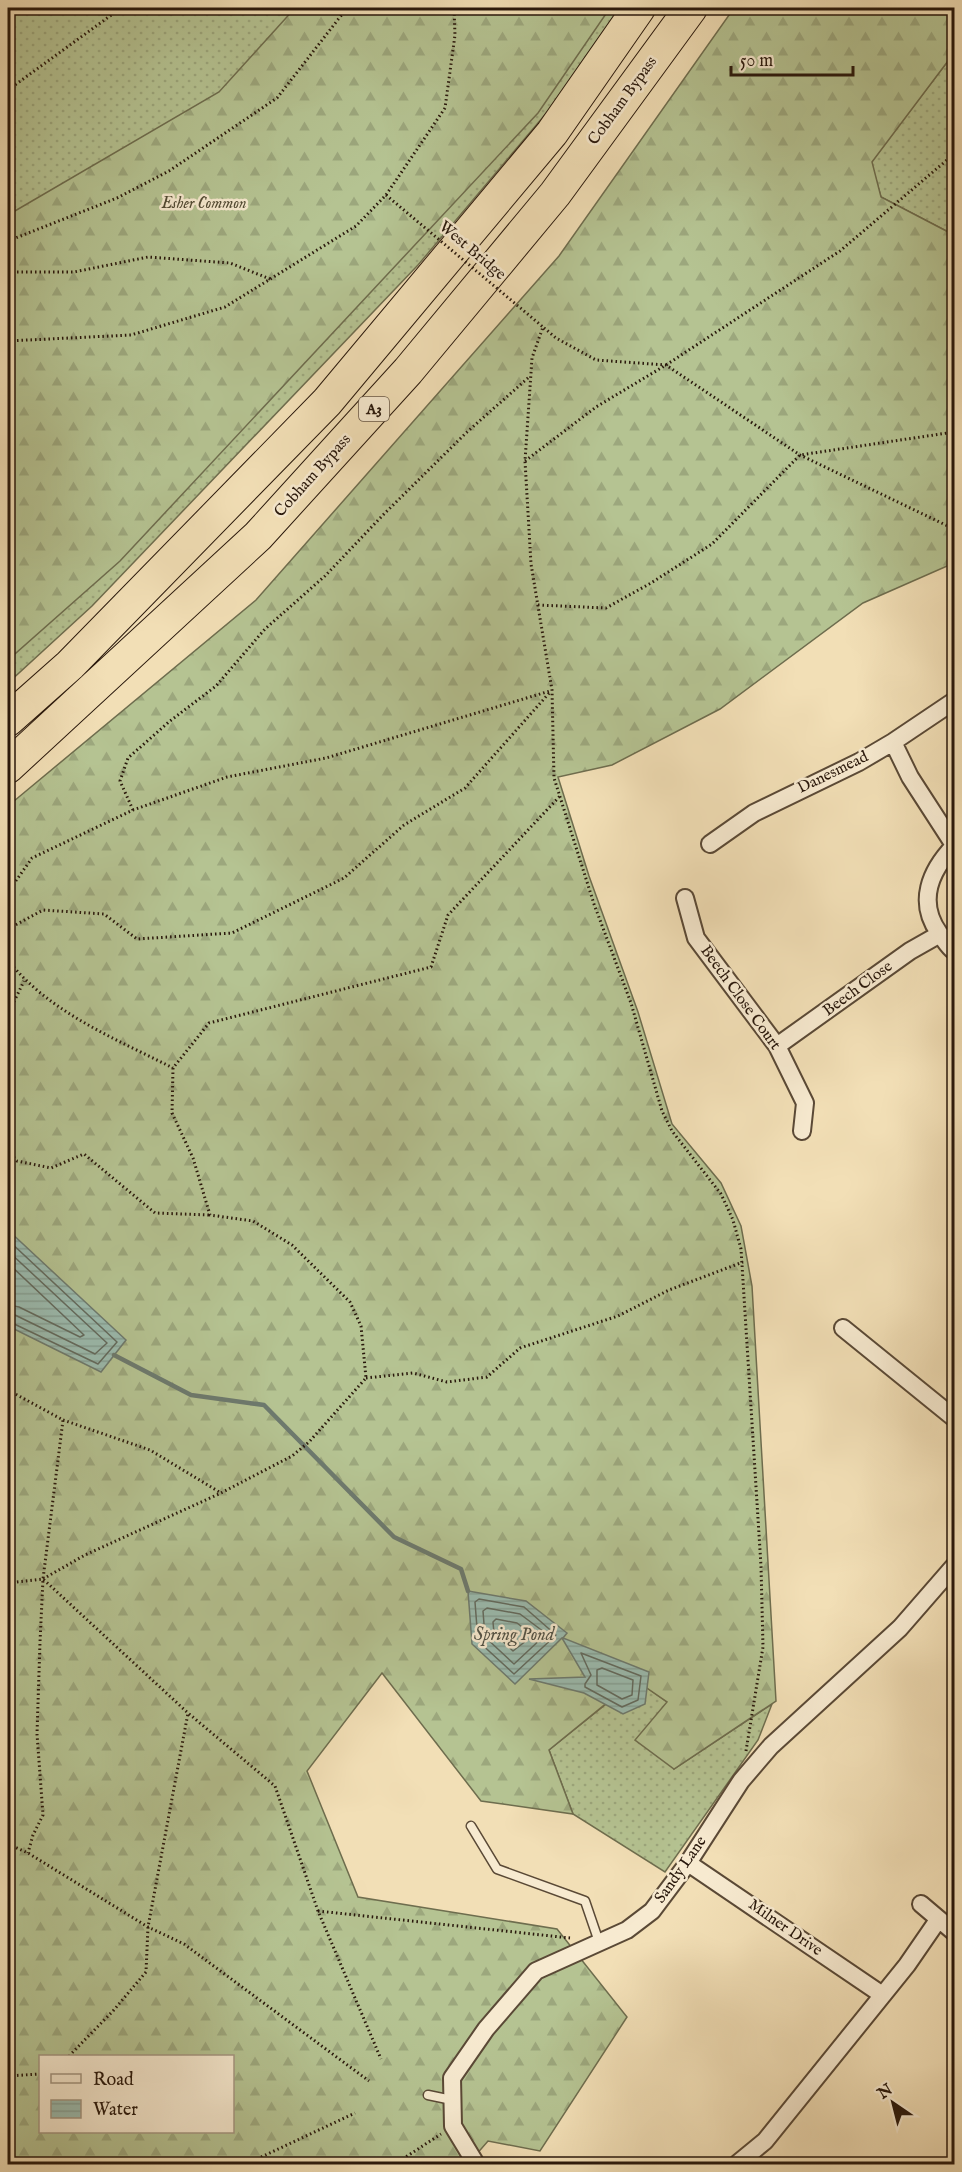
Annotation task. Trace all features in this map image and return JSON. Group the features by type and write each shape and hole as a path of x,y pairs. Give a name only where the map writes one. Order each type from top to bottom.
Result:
{"highway":[{"name":"A3","path":"8,720 70,665 327,402 552,133 639,8"},
{"name":"Cobham Bypass","path":"8,767 258,536 408,371 555,194 691,8"}],"street":[{"name":"Danesmead","path":"710,844 754,813 859,762 893,742 954,700"},
{"path":"893,742 910,777 954,845 938,864 927,891 931,922 954,951"},
{"name":"Beech Close Court","path":"685,898 696,938 777,1046 805,1103 802,1131"},
{"name":"Beech Close","path":"777,1046 910,951 940,934"},
{"path":"843,1328 954,1418"},
{"name":"Sandy Lane","path":"476,2164 453,2126 452,2078 486,2029 536,1971 627,1929 652,1911 688,1863 741,1781 804,1714 900,1628 954,1566"},
{"name":"Milner Drive","path":"688,1863 881,1994"},
{"path":"921,1904 954,1932"},
{"path":"736,2164 765,2141 906,1965 938,1920"}],"lane":[{"path":"471,1826 497,1869 585,1901 599,1942"},
{"path":"428,2095 452,2100"}],"path":[{"path":"8,90 121,8"},
{"path":"8,242 117,198 169,171 276,98 347,8"},
{"path":"8,341 131,335 225,307 356,226 386,195 445,108 455,35 453,8"},
{"path":"525,460 596,407 666,365 840,251 954,154"},
{"name":"West Bridge","path":"386,195 556,338 596,360 666,365"},
{"path":"8,272 74,272 148,257 230,263 270,279"},
{"path":"543,327 532,358 525,460 531,564 552,690 554,778 594,904 631,1004 662,1111 672,1131 721,1194 733,1220 742,1262 761,1555 763,1647 741,1781"},
{"path":"666,365 800,455 954,528"},
{"path":"133,810 120,781 128,758 170,721 216,687 265,629 325,576 382,515 466,433 530,376"},
{"path":"538,605 606,608 651,583 712,544 800,455 954,432"},
{"path":"8,892 32,858 133,810 227,777 326,758 552,690"},
{"path":"8,929 43,910 104,914 136,939 232,933 344,878 404,825 465,788 552,690"},
{"path":"210,1215 193,1158 172,1113 173,1068 209,1023 431,967 448,915 560,796"},
{"path":"8,960 24,981 92,1027 173,1068"},
{"path":"8,1014 24,981"},
{"path":"8,1150 17,1161 51,1168 84,1154 155,1213 210,1215 253,1221 292,1245 350,1302 361,1326 366,1378"},
{"path":"8,1583 43,1579 85,1555 221,1493 292,1455 309,1442 366,1378 413,1373 447,1382 487,1377 520,1348 618,1316 669,1290 742,1262"},
{"path":"8,1390 63,1420 150,1450 221,1493"},
{"path":"28,1853 33,1835 43,1815 36,1734 43,1579 63,1420"},
{"path":"43,1579 188,1713 274,1786 318,1911 381,2059"},
{"path":"70,2055 113,2011 146,1972 148,1927 188,1713"},
{"path":"8,1844 28,1853 148,1927 184,1944 369,2081"},
{"path":"318,1911 484,1927 599,1942"},
{"path":"8,2076 39,2074"},
{"path":"256,2159 355,2113"},
{"path":"394,2164 453,2126"},
{"path":"225,2164 256,2159 337,2164"}],"green space":[{"name":"Esher Common","path":"8,8 620,8 549,110 418,265 92,606 8,683"},
{"name":"Esher Common","path":"295,8 610,8 538,113 120,561 8,660 8,215 219,92"},
{"path":"734,8 954,8 954,53 872,162 881,197 954,235 954,563 863,603 720,709 612,765 558,777 589,876 638,1012 672,1124 721,1183 741,1226 752,1286 776,1701 674,1769 635,1740 667,1702 635,1680 549,1750 573,1814 481,1801 382,1673 307,1771 358,1897 557,1929 627,2017 540,2151 488,2141 468,2164 8,2164 8,806 256,600 559,256"},
{"path":"954,53 954,235 881,197 871,162"},
{"path":"636,1680 667,1702 674,1769 772,1704 758,1740 665,1872 573,1814 549,1750"}],"water":[{"path":"8,1230 126,1340 101,1372 8,1326"},
{"name":"Spring Pond","path":"468,1591 526,1601 567,1633 563,1638 649,1672 645,1704 623,1714 584,1693 529,1679 585,1677 562,1638 515,1684 472,1644"}],"waterway":[{"path":"114,1355 191,1395 264,1405 394,1537 461,1569 468,1591"}]}
